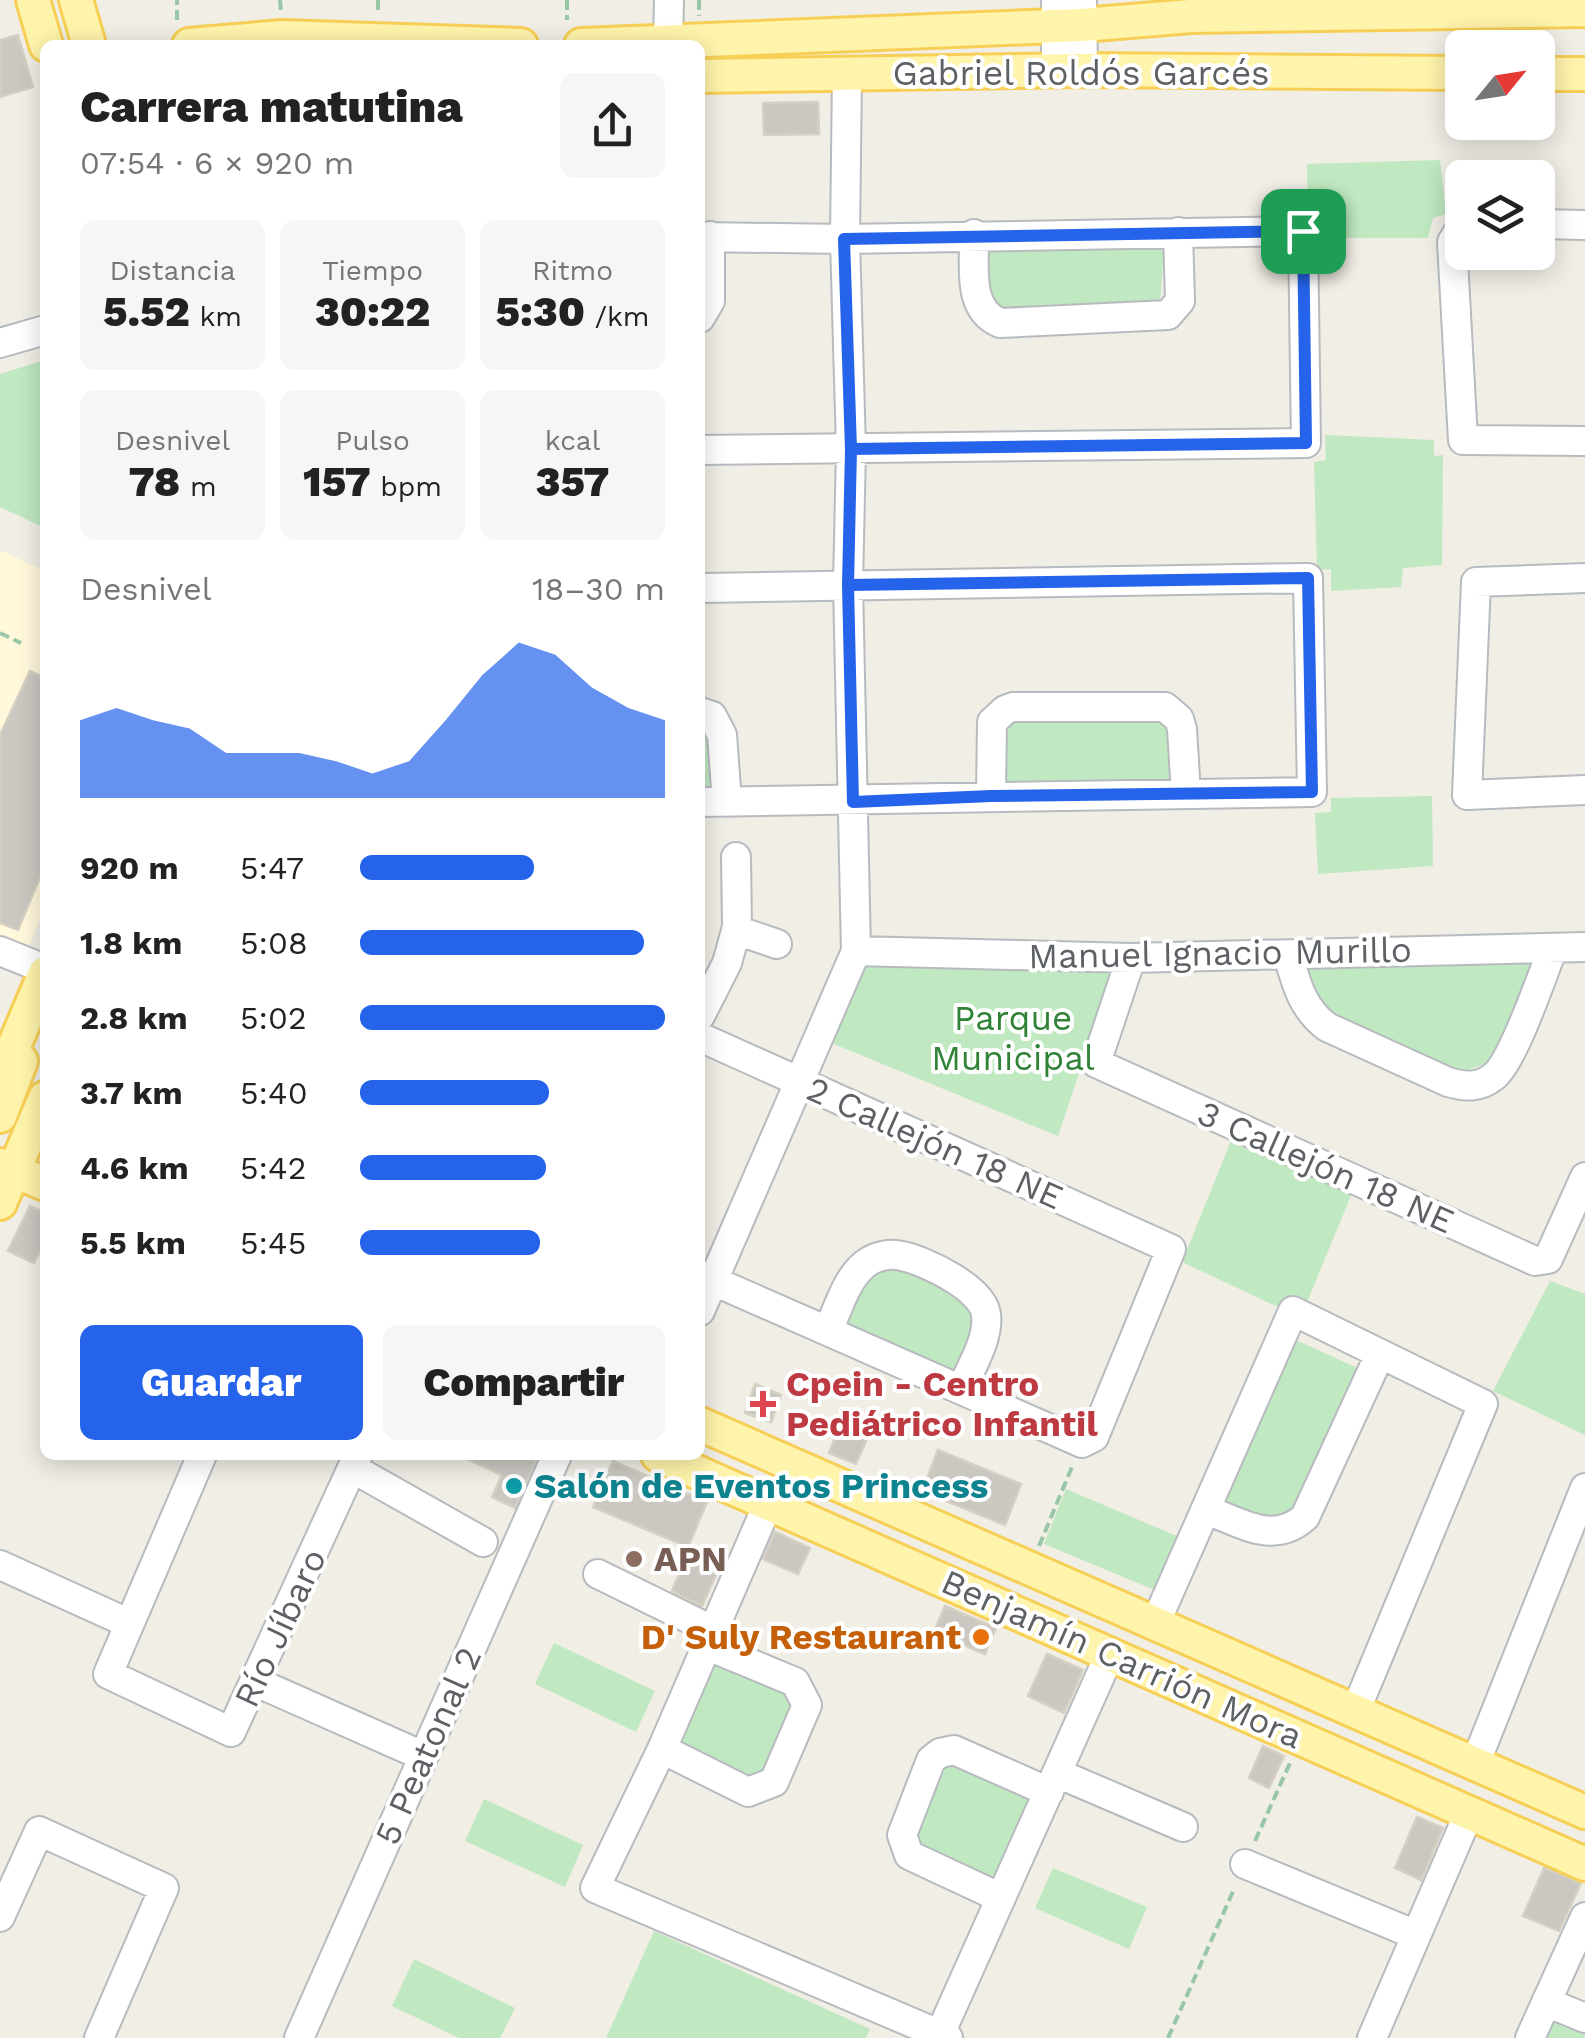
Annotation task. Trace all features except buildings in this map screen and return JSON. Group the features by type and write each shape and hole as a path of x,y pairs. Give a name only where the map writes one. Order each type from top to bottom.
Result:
{"main road":[{"path":"33,0 45,40"},
{"path":"76,0 88,40"},
{"name":"Gabriel Roldós Garcés","path":"696,40 1069,13 1191,16 1585,10"},
{"path":"247,40 372,40"},
{"name":"Gabriel Roldós Garcés","path":"705,76 1070,71 1445,73"},
{"path":"1555,74 1585,74"},
{"path":"0,1078 40,984"},
{"path":"28,1014 33,1030 0,1117 16,1152 40,1178"},
{"path":"0,1202 16,1152 40,1107"},
{"name":"Benjamín Carrión Mora","path":"705,1426 1573,1807"},
{"name":"Benjamín Carrión Mora","path":"669,1460 1473,1814 1583,1857"},
{"path":"1473,1814 1502,1814 1533,1828 1544,1828 1573,1807"}],"street":[{"path":"668,40 669,0"},
{"path":"1069,13 1070,71"},
{"path":"846,74 844,239 851,449 848,585 856,951 707,1278 1088,1440"},
{"path":"1555,224 1585,224"},
{"path":"705,310 710,301 705,236 844,239 1303,231 1306,443 705,450"},
{"path":"974,234 976,300 986,315 1000,323 1168,314 1180,301 1178,232"},
{"path":"1454,270 1463,440 1585,441"},
{"path":"0,343 40,331"},
{"path":"705,588 1308,578 1312,792 714,802 722,735 712,716 705,714"},
{"path":"1585,578 1476,582 1467,795 1585,790"},
{"path":"991,796 992,722 1004,710 1155,705 1173,712 1182,728 1186,794"},
{"path":"705,1006 727,963 736,930 736,858"},
{"path":"736,930 777,944"},
{"path":"1288,954 1305,1004 1326,1026 1466,1087 1502,1070 1553,948"},
{"name":"Manuel Ignacio Murillo","path":"856,951 1131,958 1585,948"},
{"path":"0,951 40,969"},
{"name":"3 Callejón 18 NE","path":"1131,958 1096,1063 1535,1261 1548,1259 1585,1177"},
{"name":"2 Callejón 18 NE","path":"705,1040 1170,1250 1088,1440"},
{"path":"828,1331 852,1280 866,1264 884,1255 903,1256 962,1283 979,1296 987,1313 985,1333 962,1388"},
{"path":"1155,1624 1293,1312 1483,1404 1356,1712"},
{"path":"1206,1510 1270,1533 1284,1531 1305,1517 1380,1354"},
{"name":"Río Jíbaro","path":"200,1460 108,1674 231,1732 355,1461"},
{"name":"5 Peatonal 2","path":"299,2038 555,1460"},
{"path":"355,1461 482,1542"},
{"path":"1475,1764 1585,1488"},
{"path":"768,1504 662,1749 595,1888 944,2036 1110,1654"},
{"path":"0,1564 128,1623"},
{"path":"598,1574 796,1682 803,1692 807,1705 774,1782 748,1792 662,1749"},
{"path":"256,1682 423,1756"},
{"path":"1001,1898 909,1855 902,1835 932,1760 940,1753 954,1750 1183,1827"},
{"path":"1372,2038 1473,1814"},
{"path":"0,1918 38,1831 164,1888 99,2038"},
{"path":"1245,1864 1416,1936"},
{"path":"1530,2038 1585,1917"},
{"path":"1546,2002 1585,2018"}],"path":[{"path":"567,0 574,40"},
{"path":"0,633 21,643"},
{"path":"1030,1569 1088,1440"},
{"path":"1168,2038 1280,1784"}],"shaded area":[{"path":"0,550 40,569 40,920 27,952 0,939"}],"green space":[{"path":"1440,160 1445,214 1433,218 1428,238 1325,238 1324,226 1308,214 1307,164"},
{"path":"1165,241 1160,302 990,310 985,245"},
{"path":"40,362 40,526 0,507 0,374"},
{"path":"1325,435 1434,440 1434,456 1443,455 1442,565 1403,568 1401,587 1331,591 1331,569 1317,570 1314,462 1326,460"},
{"path":"1164,719 1172,731 1175,780 998,785 1003,721"},
{"path":"705,725 708,727 717,788 705,789"},
{"path":"1432,796 1433,866 1318,874 1315,813 1331,812 1331,798"},
{"name":"Parque Municipal","path":"864,960 1114,968 1058,1136 829,1042"},
{"path":"1535,961 1493,1061 1459,1073 1335,1019 1317,1002 1305,968"},
{"path":"1231,1141 1352,1193 1305,1307 1285,1299 1278,1307 1182,1262"},
{"path":"894,1261 961,1294 980,1321 959,1380 834,1328 856,1280"},
{"path":"1550,1281 1585,1294 1585,1435 1493,1391"},
{"path":"1296,1340 1362,1370 1298,1507 1269,1523 1221,1504"},
{"path":"1066,1489 1179,1537 1157,1591 1044,1544"},
{"path":"554,1643 655,1691 636,1732 535,1684"},
{"path":"716,1656 789,1686 800,1706 769,1775 747,1783 677,1747"},
{"path":"956,1759 1031,1794 992,1882 918,1849 913,1832 939,1767"},
{"path":"484,1799 583,1845 565,1887 465,1841"},
{"path":"1053,1868 1147,1907 1129,1949 1035,1908"},
{"path":"654,1931 870,2029 866,2038 606,2038"},
{"path":"414,1959 515,2008 500,2038 459,2038 392,2006"},
{"path":"1554,2014 1585,2027 1585,2038 1543,2038"}],"place":[{"name":"Cpein - Centro Pediátrico Infantil","path":"763,1404"},
{"name":"Salón de Eventos Princess","path":"514,1486"},
{"name":"APN","path":"634,1559"},
{"name":"D' Suly Restaurant","path":"981,1637"}],"route":[{"path":"1303,231 844,239 851,449 848,585 1308,578 1312,792 853,802 848,585 851,449 1306,443 1303,231"}]}
